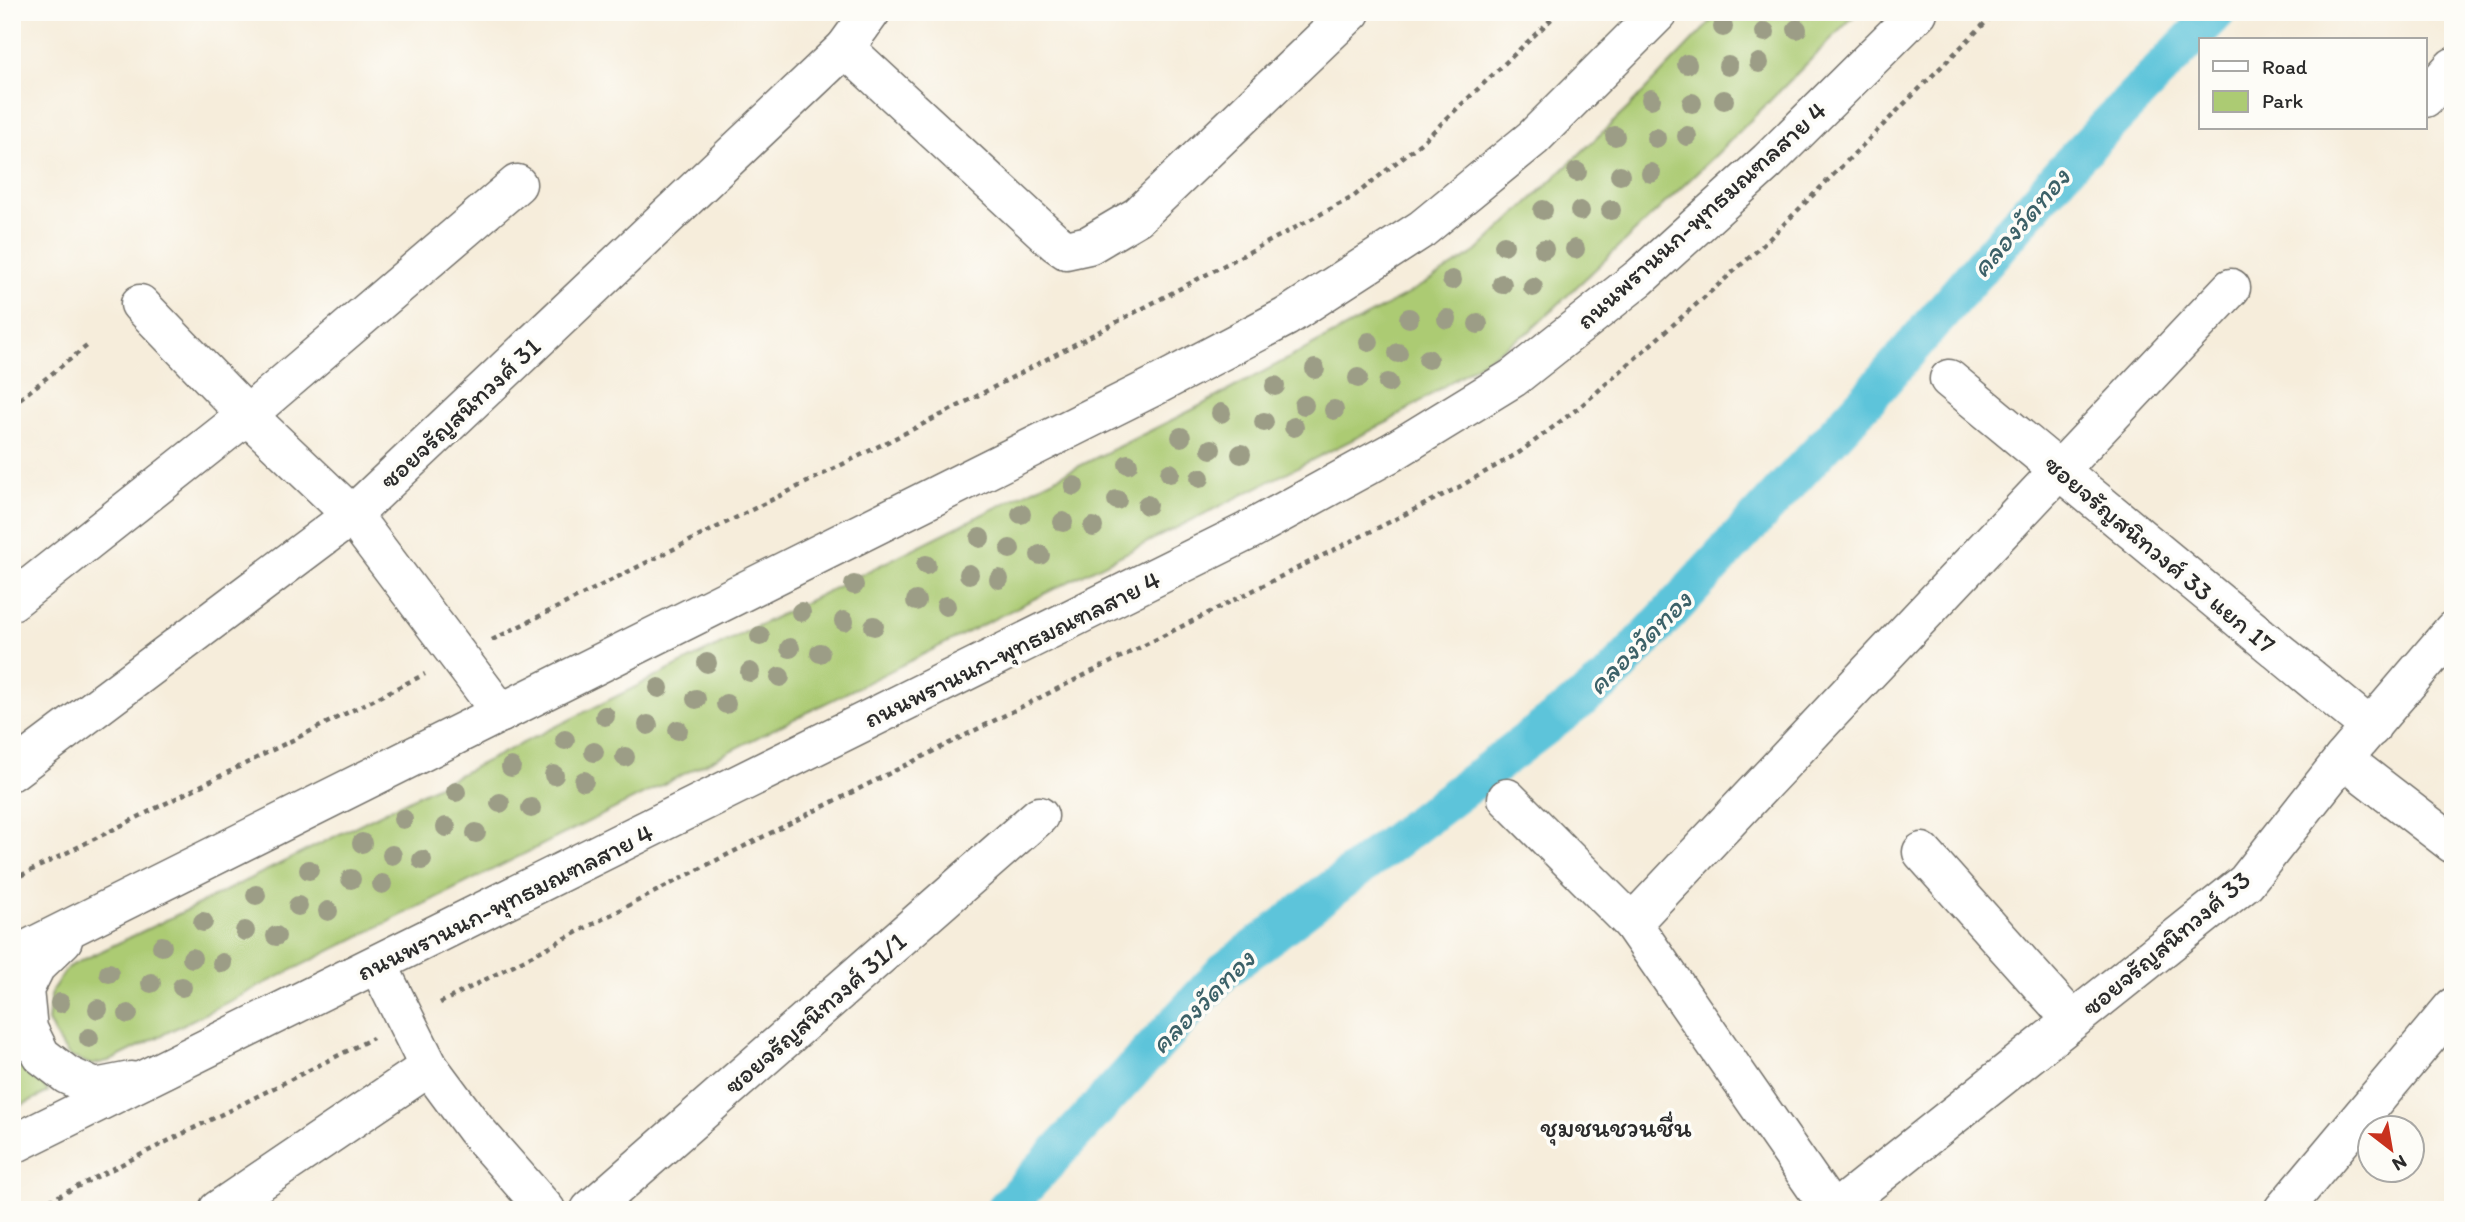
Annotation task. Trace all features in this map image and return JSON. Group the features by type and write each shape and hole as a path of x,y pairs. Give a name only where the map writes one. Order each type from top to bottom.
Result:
{"street":[{"name":"ซอยจรัญสนิทวงศ์ 31","path":"12,771 352,515 845,48 871,12"},
{"path":"845,48 1066,250 1097,241 1138,216 1351,12"},
{"path":"12,957 1155,386 1286,317 1422,229 1533,138 1659,12"},
{"name":"ถนนพรานนก-พุทธมณฑลสาย 4","path":"12,1145 1248,531 1394,451 1513,378 1639,278 1768,160 1918,12"},
{"path":"2426,97 2453,67"},
{"path":"12,601 247,415 516,184"},
{"path":"1632,923 2231,288"},
{"path":"140,304 247,415 352,515 501,713"},
{"name":"ซอยจรัญสนิทวงศ์ 33 แยก 17","path":"1949,379 2371,728"},
{"name":"ซอยจรัญสนิทวงศ์ 33","path":"1833,1210 2246,882 2343,759 2453,630"},
{"path":"2343,759 2453,844"},
{"path":"1507,798 1632,923 1833,1210"},
{"name":"ซอยจรัญสนิทวงศ์ 31/1","path":"590,1210 1039,816"},
{"path":"1922,852 2073,1020"},
{"path":"84,920 36,966 24,990 28,1029 41,1055 67,1075 95,1088 151,1077"},
{"path":"378,965 429,1067 475,1129 546,1210"},
{"path":"2283,1210 2453,1007"},
{"path":"218,1210 429,1067"}],"path":[{"path":"12,880 943,414 1353,197 1432,133 1559,12"},
{"path":"12,405 87,346"}],"green space":[{"path":"1720,12 1858,12 1719,152 1530,331 1388,422 112,1060 92,1065 69,1056 58,1041 48,1021 52,990 68,967 1194,409 1401,298 1476,252 1627,109"},
{"path":"12,1024 16,1037 48,1092 12,1110"}],"waterway":[{"name":"คลองวัดทอง","path":"1004,1210 1224,971 1608,679 1870,396 2062,172 2217,12"}],"district":[{"name":"ชุมชนชวนชื่น","path":"1616,1127"}]}
